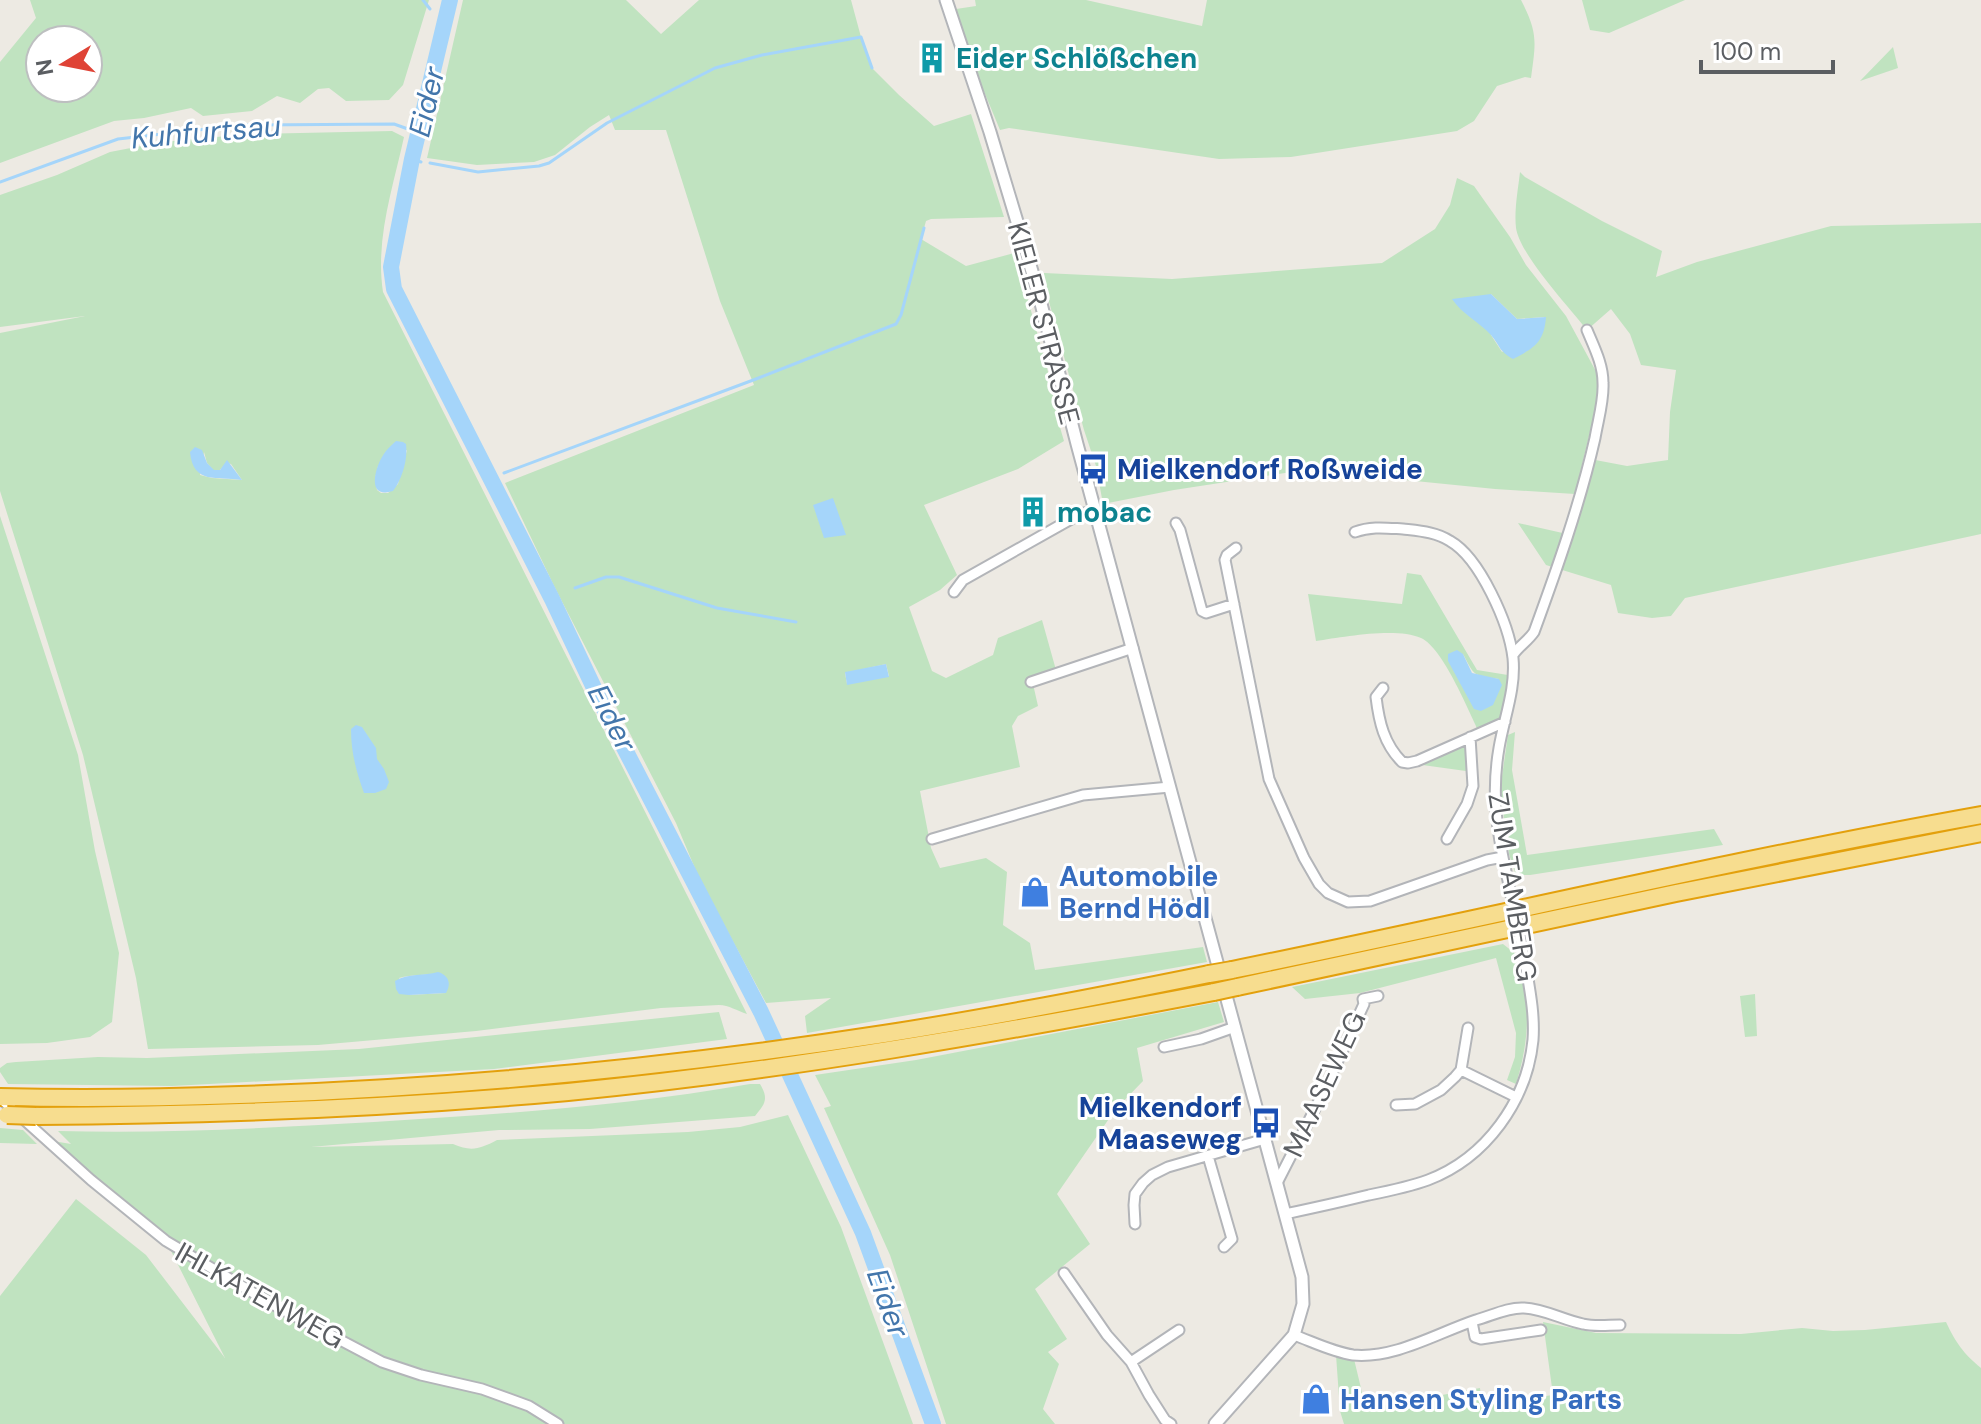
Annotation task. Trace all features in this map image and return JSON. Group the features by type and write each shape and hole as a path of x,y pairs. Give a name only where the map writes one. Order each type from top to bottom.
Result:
{"highway":[{"path":"5,1098 173,1097 390,1088 566,1075 803,1045 974,1019 1232,970 1692,872 1981,815"},
{"path":"4,1115 204,1113 390,1105 569,1092 811,1062 977,1037 1214,992 1705,887 1981,833"}],"street":[{"name":"KIELER STRASSE","path":"946,0 1037,288 1302,1277 1303,1304 1294,1335"},
{"path":"1513,655 1534,632 1557,569 1590,459 1604,385 1602,368 1587,330"},
{"path":"954,592 963,580 1080,514 1096,510"},
{"path":"1176,523 1202,611 1206,613 1234,604"},
{"path":"1355,532 1378,527 1420,531 1437,534 1453,542 1467,555 1484,580 1506,627 1513,655"},
{"path":"1236,548 1225,560 1269,779 1319,884 1328,893 1348,902 1370,901 1503,857"},
{"path":"1031,682 1133,648"},
{"name":"ZUM TAMBERG","path":"1285,1214 1401,1188 1449,1171 1486,1142 1505,1119 1516,1097 1527,1070 1533,1040 1533,1009 1495,815 1494,784 1514,676 1513,655"},
{"path":"1383,688 1376,697 1378,714 1388,744 1402,762 1417,761 1505,722"},
{"path":"1447,839 1467,804 1473,786 1470,737"},
{"path":"932,839 1083,795 1170,787"},
{"name":"MAASEWEG","path":"1277,1183 1323,1093 1364,1004 1363,999 1378,996"},
{"path":"1164,1047 1235,1027"},
{"path":"1396,1105 1415,1104 1441,1090 1461,1070 1468,1028"},
{"path":"1461,1070 1516,1097"},
{"name":"IHLKATENWEG","path":"5,1098 91,1180 166,1241 272,1304 382,1362 482,1389 529,1406 558,1424"},
{"path":"1135,1224 1135,1194 1152,1175 1168,1167 1266,1142"},
{"path":"1208,1156 1232,1239 1224,1247"},
{"path":"1064,1273 1107,1335 1131,1362 1165,1420 1171,1424"},
{"path":"1215,1424 1294,1335 1354,1355 1383,1353 1508,1310 1523,1308 1554,1314 1585,1325 1620,1325"},
{"path":"1472,1322 1475,1337 1481,1339 1541,1330"},
{"path":"1131,1362 1179,1330"}],"green space":[{"path":"30,0 429,0 403,85 389,100 346,101 329,88 318,89 300,103 277,96 252,111 203,116 191,108 114,121 0,163 0,62 24,33 24,104 104,104 104,24 31,24 36,18"},
{"path":"463,0 626,0 661,34 699,0 851,0 872,68 899,95 934,126 971,114 1004,217 931,219 926,221 921,239 966,266 1018,252 1062,422 1059,424 1064,441 1018,469 924,505 957,575 940,590 909,607 932,671 946,678 993,655 998,638 1042,620 1056,670 1033,684 1038,706 1018,716 1012,726 1020,767 920,791 931,848 940,868 986,858 1007,872 1003,925 1030,943 1035,970 1203,947 1207,962 807,1033 805,1016 831,998 766,1003 699,878 676,823 554,586 505,483 754,385 720,301 666,130 615,130 609,115 555,155 534,162 477,165 427,158","holes":["886,664 889,676 847,684 845,673"]},
{"path":"975,0 1086,0 1202,26 1207,0 1521,0 1533,29 1534,55 1531,78 1497,86 1474,121 1457,131 1291,157 1219,159 1009,128 1000,130 978,77 956,9 976,6"},
{"path":"1582,0 1685,0 1609,33 1590,30"},
{"path":"1893,47 1898,68 1860,81"},
{"path":"392,131 404,137 383,233 383,292 747,1014 719,1005 661,1008 476,1031 318,1045 148,1049 136,978 83,755 0,491 0,333 85,316 0,327 0,195 110,152 162,142 249,134","holes":["407,450 398,484 388,493 377,490 375,479 378,466","204,452 213,470 220,470 226,463 231,464 242,480 200,475","438,973 446,993 409,995 399,978"]},
{"path":"1520,172 1602,221 1662,251 1656,277 1697,262 1831,226 1981,223 1981,534 1685,598 1671,616 1652,618 1618,613 1611,585 1546,565 1518,523 1567,534 1590,459 1627,466 1668,460 1676,370 1641,365 1630,334 1611,309 1587,330 1546,280 1526,252 1516,228"},
{"path":"1457,178 1474,186 1526,265 1566,316 1599,377 1600,390 1575,494 1305,470 1103,504 1096,466 1045,287 1044,273 1172,279 1382,263 1435,229 1450,205","holes":["1491,294 1517,319 1545,317 1502,352 1491,335"]},
{"path":"0,516 78,755 95,851 119,953 112,1022 90,1037 47,1043 0,1044"},
{"path":"1407,573 1421,575 1477,670 1514,676 1505,722 1479,732 1446,666 1421,638 1384,633 1316,641 1308,594 1402,604","holes":["1463,654 1476,674 1499,679 1474,708"]},
{"path":"1515,732 1512,770 1527,855 1714,829 1723,845 1516,875 1509,854 1500,790 1508,735"},
{"path":"1470,737 1473,772 1408,763"},
{"path":"1503,944 1517,955 1527,1004 1524,1051 1516,1084 1507,1080 1515,1057 1516,1033 1496,958 1360,993 1305,999 1292,987"},
{"path":"1755,994 1757,1036 1745,1037 1740,996"},
{"path":"1218,1002 1224,1022 1137,1048 1143,1081 1115,1110 1057,1194 1090,1244 1035,1289 1067,1339 1048,1352 1059,1364 1043,1409 1055,1424 946,1424 890,1255 824,1108 831,1106 815,1075 916,1060"},
{"path":"719,1012 727,1039 494,1069 172,1086 8,1084 0,1072 0,1068 7,1063 16,1062 359,1049"},
{"path":"760,1084 765,1098 755,1116 590,1129 499,1130 311,1147 453,1144 475,1148 497,1140 740,1127 788,1115 841,1227 913,1424 0,1424 0,1296 76,1199 146,1255 225,1358 166,1241 47,1140 71,1144 58,1131 216,1130 469,1116 609,1104"},
{"path":"0,1128 23,1130 37,1144 0,1143"},
{"path":"1543,1322 1596,1333 1741,1334 1802,1328 1865,1330 1946,1322 1960,1347 1981,1368 1981,1424 1344,1424 1340,1411 1336,1355 1354,1359 1366,1409 1480,1388 1482,1405 1553,1395"}],"water":[{"path":"1491,294 1517,319 1546,317 1537,344 1513,359 1452,299"},
{"path":"396,441 406,444 405,463 393,491 384,492 375,485 376,471 382,457"},
{"path":"195,447 202,450 207,463 214,470 220,470 227,460 242,480 201,474 192,463 190,452"},
{"path":"833,498 846,535 824,538 813,505"},
{"path":"1457,650 1463,654 1472,673 1499,679 1502,685 1493,705 1481,711 1474,709 1448,661 1448,654"},
{"path":"886,664 889,677 847,685 845,672"},
{"path":"356,725 362,727 376,748 377,759 389,782 386,789 364,793 352,746 351,729"},
{"path":"438,972 448,980 446,993 409,995 399,994 396,989 395,981 400,978"}],"waterway":[{"path":"423,0 430,9"},
{"name":"Eider","path":"450,0 412,159 391,267 394,289 552,599 603,707 761,1012 863,1233 933,1424"},
{"path":"430,163 478,172 549,163 607,123 715,68 762,55 861,37 872,68"},
{"name":"Kuhfurtsau","path":"0,182 118,139 242,125 394,124 419,133"},
{"path":"412,159 421,162"},
{"path":"504,473 896,324 924,228"},
{"path":"575,588 606,577 619,577 717,608 796,622"}],"place":[{"name":"Eider Schlößchen","path":"932,58"},
{"name":"Mielkendorf Roßweide","path":"1093,469"},
{"name":"mobac","path":"1033,512"},
{"name":"Automobile Bernd Hödl","path":"1035,892"},
{"name":"Mielkendorf Maaseweg","path":"1266,1123"},
{"name":"Hansen Styling Parts","path":"1316,1399"}]}
